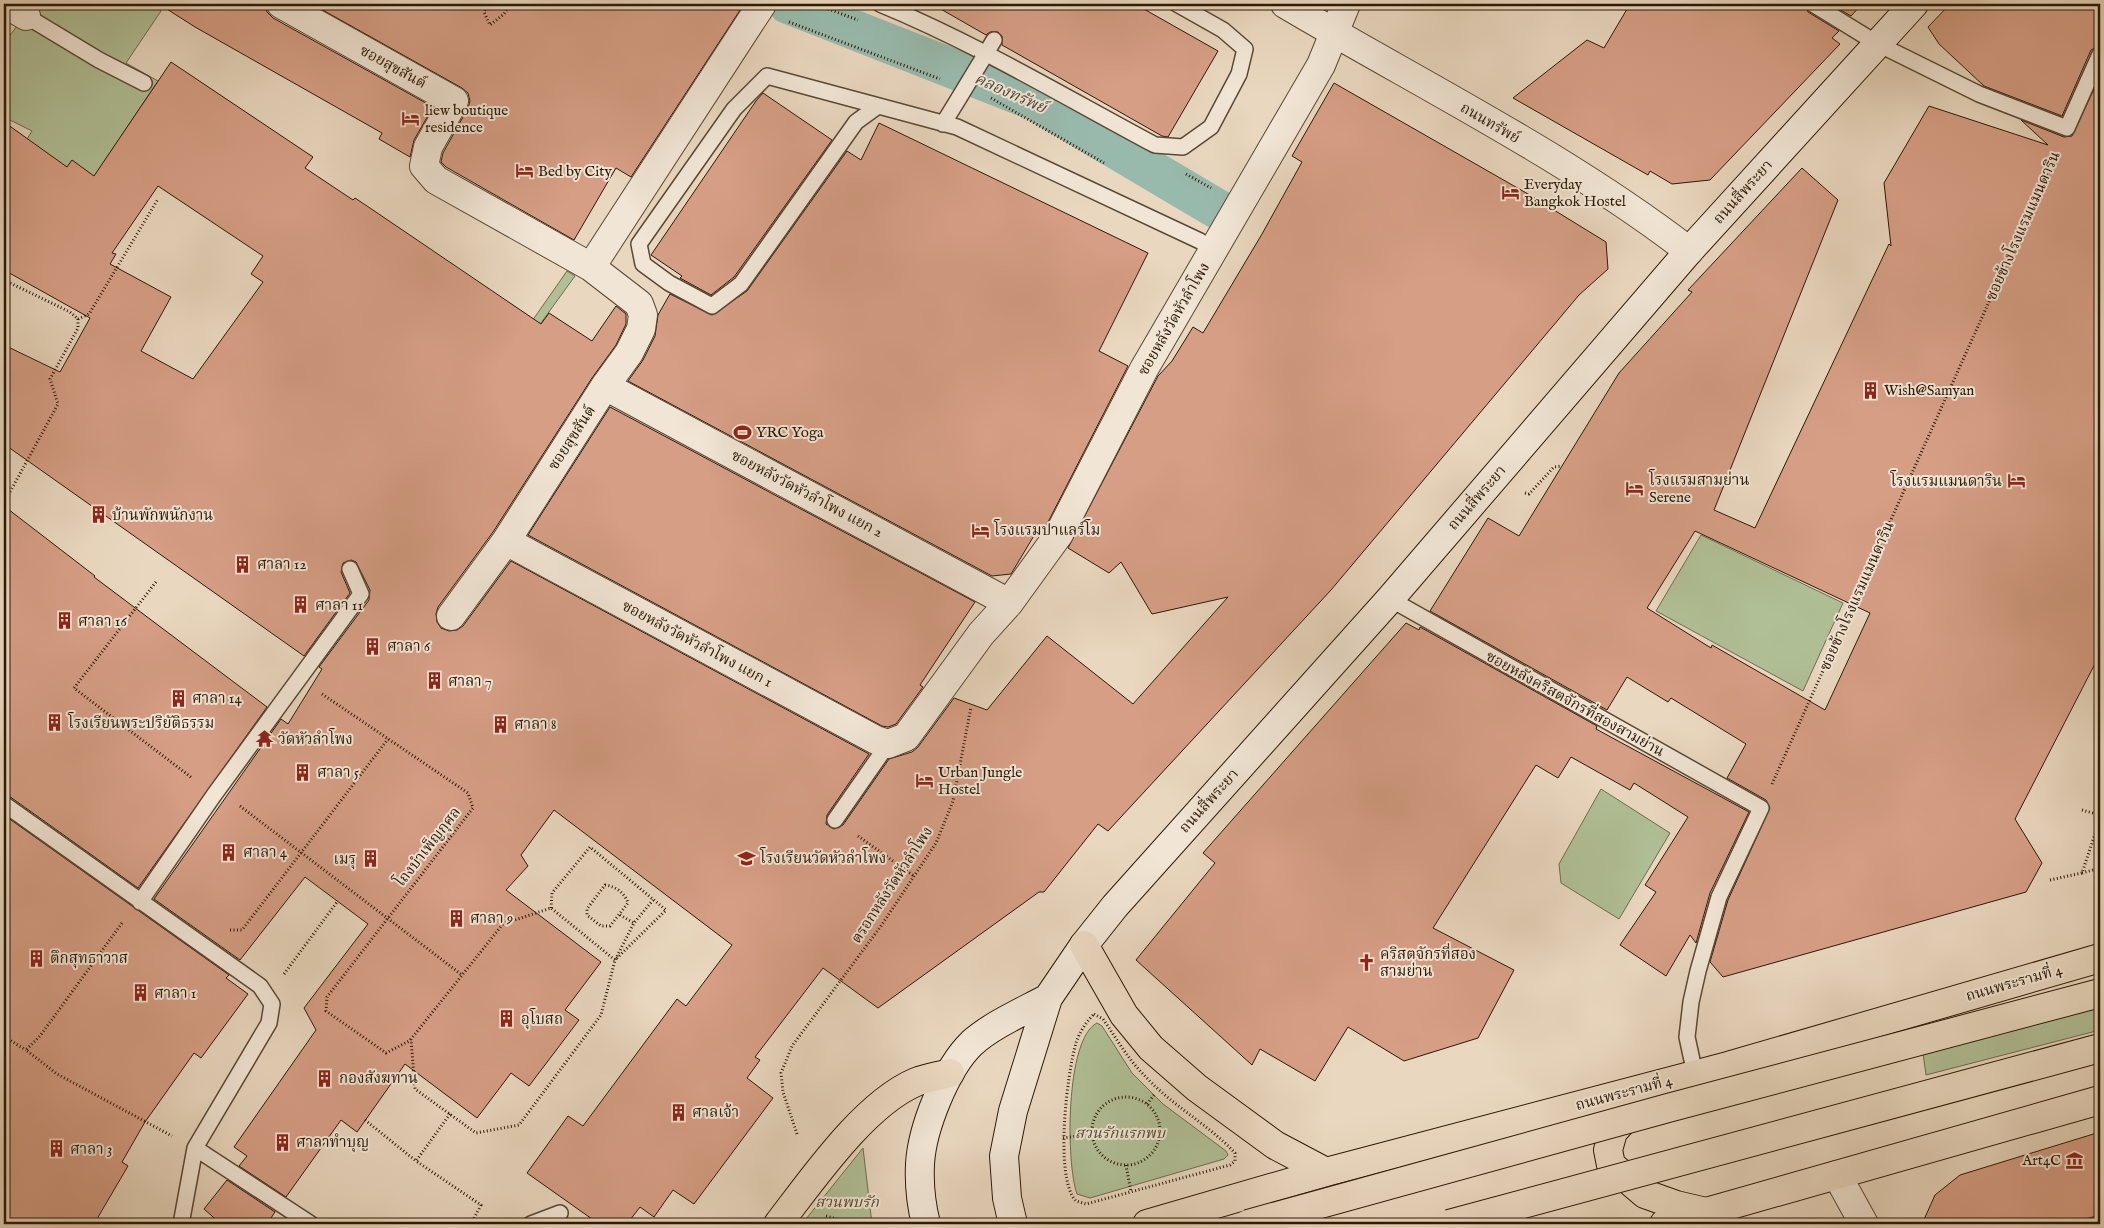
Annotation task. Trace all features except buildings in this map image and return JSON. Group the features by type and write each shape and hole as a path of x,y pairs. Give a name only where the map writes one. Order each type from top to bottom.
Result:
{"main road":[{"path":"1084,945 1124,1015 1150,1048 1197,1088 1275,1145 1326,1172"},
{"name":"ถนนพระรามที่ 4","path":"1147,1224 1326,1172 1682,1078 2100,958"},
{"name":"ถนนพระรามที่ 4","path":"1248,1224 2100,993"},
{"path":"1449,1224 2100,1048"},
{"path":"778,1224 826,1161 851,1132 886,1100 916,1082 950,1073"},
{"path":"1682,1078 1631,1111 1613,1132 1608,1150 1611,1165 1645,1194 1676,1205 1688,1220 1837,1175 2100,1100"}],"street":[{"name":"ซอยสุขสันต์","path":"281,4 454,101 428,147 424,166 436,180 591,267 640,304 643,314 641,329 629,353 605,386 506,541 451,616"},
{"path":"591,267 762,4"},
{"name":"ถนนทรัพย์","path":"1285,4 1512,135 1637,212 1689,251"},
{"name":"ซอยหลังวัดหัวลำโพง","path":"1010,603 1059,534 1144,369 1321,65 1346,4"},
{"name":"ถนนสี่พระยา","path":"1013,1224 1007,1198 1004,1156 1013,1111 1048,998 1084,945 1115,906 1390,599 1689,251 1914,4"},
{"name":"ซอยหลังวัดหัวลำโพง แยก 2","path":"605,386 1010,603"},
{"name":"ซอยหลังวัดหัวลำโพง แยก 1","path":"506,541 876,740 888,744"},
{"path":"888,744 906,737 981,634 1010,603"},
{"name":"ถนนสี่พระยา","path":"926,1224 920,1191 920,1162 931,1116 950,1073 972,1043 1048,998"},
{"path":"1837,1175 1864,1224"}],"lane":[{"path":"880,4 911,17 984,58 1155,145 1183,147 1211,126 1239,74 1245,49 1224,30 1177,4"},
{"path":"1813,4 1878,44 1979,94 2067,128 2100,54"},
{"path":"16,10 99,60 144,83"},
{"path":"943,124 994,40"},
{"path":"878,106 856,122 741,284 712,306 669,283 643,264 640,244 734,109 767,76 957,127 1200,241 1214,251"},
{"path":"140,902 216,792 361,594 350,569"},
{"name":"ซอยหลังคริสตจักรที่สองสามย่าน","path":"1390,599 1761,808"},
{"path":"835,820 888,744"},
{"path":"4,804 260,986 272,1004 269,1023 195,1148 181,1224"},
{"path":"1682,1078 1691,1002 1719,897 1761,808"},
{"path":"195,1148 311,1224"},
{"path":"532,1224 560,1213"}],"path":[{"path":"489,4 484,12 490,25 504,14 510,4"},
{"name":"ซอยข้างโรงแรมแมนดาริน","path":"1761,808 2067,128"},
{"path":"78,319 89,314 158,199"},
{"path":"4,280 70,312 78,319 78,328 50,379 58,404 4,503"},
{"path":"156,582 74,688 216,792 302,852 462,975"},
{"name":"โถงบำเพ็ญกุศล","path":"299,678 468,793 473,808 327,997 326,1011 386,1053 411,1039"},
{"name":"ตรอกหลังวัดหัวลำโพง","path":"797,1134 783,1092 781,1073 792,1046 881,926 936,843 953,801 973,700"},
{"path":"227,930 242,930 388,739"},
{"path":"2082,810 2100,814"},
{"path":"2079,874 2082,873 2100,819"},
{"path":"835,820 914,876"},
{"path":"551,908 552,893 590,847 666,910 615,960"},
{"path":"2050,880 2100,868"},
{"path":"605,885 612,886 626,897 628,903 620,914 610,926 601,926 587,914 587,909 605,885"},
{"path":"551,908 503,924 411,1039 415,1089 476,1133 519,1125 601,1015 615,960 634,923 653,900"},
{"path":"26,1050 40,1036 128,914 140,902"},
{"path":"267,996 337,902"},
{"path":"551,908 615,960"},
{"path":"620,914 634,923"},
{"path":"1094,1014 1098,1015 1144,1076 1192,1118 1225,1142 1236,1157 1230,1165 1086,1204 1076,1201 1069,1188 1063,1138 1064,1107 1076,1043 1087,1021 1094,1014"},
{"path":"4,1045 8,1039 26,1050 57,1074 195,1148"},
{"path":"1127,1097 1147,1104 1154,1111 1159,1121 1158,1142 1145,1160 1126,1165 1112,1162 1102,1155 1095,1145 1092,1134 1098,1112 1106,1104 1127,1097"},
{"path":"416,1161 450,1114"},
{"path":"366,1120 416,1161 481,1205 471,1224"},
{"path":"1063,1138 1092,1134"},
{"path":"1126,1165 1131,1192"},
{"path":"822,1215 853,1224"}],"green space":[{"path":"34,4 151,4 161,11 126,63 158,81 93,178 17,155 32,131 4,117 4,43"},
{"path":"567,271 575,276 509,367 453,434"},
{"path":"1701,535 1843,603 1803,691 1656,611"},
{"path":"1601,789 1670,833 1619,919 1561,883 1559,864"},
{"path":"2100,1006 2100,1030 1926,1075 1923,1053"},
{"name":"สวนรักแรกพบ","path":"1097,1023 1102,1026 1132,1073 1163,1104 1226,1151 1228,1155 1224,1159 1090,1198 1077,1194 1073,1179 1070,1131 1074,1076 1079,1052 1087,1034"},
{"name":"สวนพบรัก","path":"863,1148 872,1224 802,1224"}],"waterway":[{"name":"คลองทรัพย์","path":"788,4 1035,101 1219,210"}],"place":[{"name":"liew boutique residence","path":"411,119"},
{"name":"Bed by City","path":"524,171"},
{"name":"Everyday Bangkok Hostel","path":"1510,193"},
{"name":"Wish@Samyan","path":"1870,390"},
{"name":"YRC Yoga","path":"742,432"},
{"name":"โรงแรมแมนดาริน","path":"2016,481"},
{"name":"โรงแรมสามย่าน Serene","path":"1635,489"},
{"name":"บ้านพักพนักงาน","path":"98,515"},
{"name":"โรงแรมปาแลร์โม","path":"980,530"},
{"name":"ศาลา 12","path":"243,564"},
{"name":"ศาลา 11","path":"301,605"},
{"name":"ศาลา 16","path":"64,621"},
{"name":"ศาลา 6","path":"373,646"},
{"name":"ศาลา 7","path":"434,681"},
{"name":"ศาลา 14","path":"178,698"},
{"name":"โรงเรียนพระปริยัติธรรม","path":"54,723"},
{"name":"ศาลา 8","path":"500,724"},
{"name":"วัดหัวลำโพง","path":"264,739"},
{"name":"ศาลา 5","path":"303,772"},
{"name":"Urban Jungle Hostel","path":"924,781"},
{"name":"ศาลา 4","path":"229,852"},
{"name":"โรงเรียนวัดหัวลำโพง","path":"746,858"},
{"name":"เมรุ","path":"370,859"},
{"name":"ศาลา 9","path":"456,918"},
{"name":"ตึกสุทธาวาส","path":"36,958"},
{"name":"คริสตจักรที่สอง สามย่าน","path":"1366,963"},
{"name":"ศาลา 1","path":"140,993"},
{"name":"อุโบสถ","path":"507,1019"},
{"name":"กองสังฆทาน","path":"325,1078"},
{"name":"ศาลเจ้า","path":"678,1112"},
{"name":"ศาลาทำบุญ","path":"282,1142"},
{"name":"ศาลา 3","path":"56,1149"},
{"name":"Art4C","path":"2075,1160"}]}
